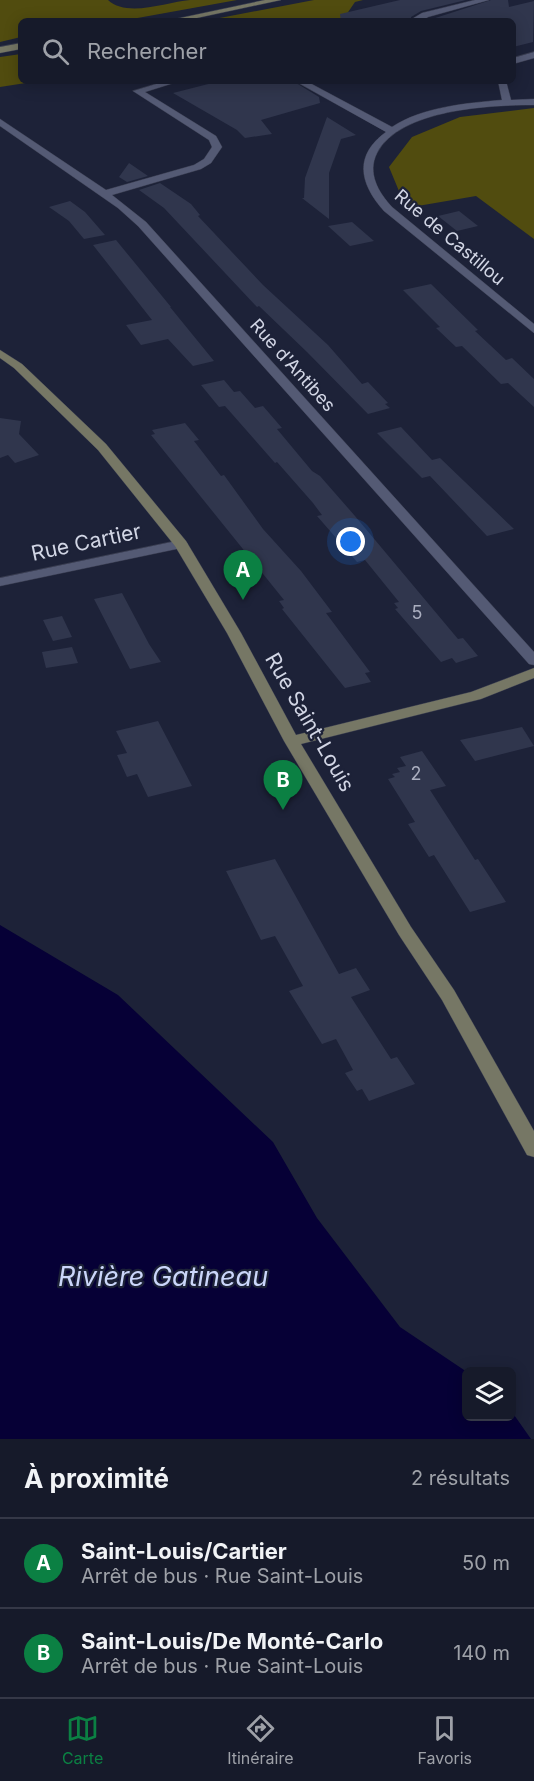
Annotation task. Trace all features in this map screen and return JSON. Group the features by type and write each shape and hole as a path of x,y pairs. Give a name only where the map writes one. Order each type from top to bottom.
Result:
{"main road":[{"path":"185,18 277,0"},
{"path":"0,49 18,46"},
{"name":"Rue Saint-Louis","path":"0,353 18,366 102,447 181,544 229,625 292,741 405,931 448,995 534,1149"},
{"path":"292,741 476,696 532,677"}],"street":[{"path":"418,18 485,0"},
{"path":"516,60 534,55"},
{"path":"104,194 193,170 210,159 217,147 213,138 137,91 164,84"},
{"path":"305,84 390,130 443,110 507,101 534,102"},
{"path":"503,84 507,101"},
{"name":"Rue d'Antibes","path":"0,122 104,194 142,224 534,661"},
{"name":"Rue de Castillou","path":"390,130 374,147 368,170 372,189 387,209 534,330"},
{"name":"Rue Cartier","path":"0,582 181,544"}],"shaded area":[{"path":"0,0 108,0 126,8 148,8 190,0 237,0 138,18 18,18 18,38 0,42"},
{"path":"314,0 363,0 355,2 344,18 220,18"},
{"path":"18,54 20,84 0,87 0,57"},
{"path":"534,108 534,239 476,196 406,208 389,167 412,137 460,117"}],"water":[{"name":"Rivière Gatineau","path":"0,925 118,995 273,1142 317,1218 400,1327 462,1369 462,1421 516,1421 516,1418 531,1439 0,1439"}],"building":[{"path":"400,0 466,0 421,11 411,18 341,18 340,14"},
{"path":"491,0 508,0 509,7 534,1 533,42 516,46 516,18 435,18"},
{"path":"208,84 298,84 319,97 320,103 261,120 272,134 245,138 237,130 173,93"},
{"path":"327,117 356,135 341,139 329,173 329,219 302,198 304,198 305,178"},
{"path":"129,163 148,176 127,182 119,177"},
{"path":"160,183 191,204 200,215 198,216 263,285 328,345 362,384 368,382 390,408 368,414 307,352 259,306 257,307 164,208 139,190"},
{"path":"70,201 85,212 105,235 84,239 69,221 49,207"},
{"path":"459,211 478,226 457,231 438,216"},
{"path":"352,222 374,241 350,246 328,226"},
{"path":"116,240 214,361 193,366 168,339 141,345 126,325 152,320 93,245"},
{"path":"431,284 506,360 512,358 534,379 534,407 508,383 501,384 462,346 456,347 436,328 440,327 403,290"},
{"path":"224,380 234,392 240,391 255,408 263,406 282,428 277,429 312,471 320,476 355,516 458,639 463,638 478,656 456,663 452,658 441,662 395,609 398,608 394,603 399,602 365,560 357,562 317,516 322,515 313,503 277,462 275,463 225,406 219,407 201,385"},
{"path":"0,418 21,421 19,434 39,455 15,463 8,455 0,458"},
{"path":"185,423 199,440 194,441 221,476 224,475 263,529 301,571 332,612 326,613 370,672 365,673 371,682 345,688 282,609 284,608 279,601 284,600 151,435 155,434 152,430"},
{"path":"401,427 432,460 440,458 514,529 487,536 430,476 422,478 377,433"},
{"path":"122,593 161,662 130,669 94,599"},
{"path":"62,616 72,637 53,641 43,620"},
{"path":"72,647 78,663 46,668 42,652"},
{"path":"158,721 192,786 148,797 137,774 127,777 117,755 127,753 116,731"},
{"path":"522,727 534,746 475,761 460,740"},
{"path":"422,751 446,786 430,790 475,860 478,859 506,902 470,912 434,855 429,857 408,824 415,822 388,779 395,777 392,774 400,772 397,768 406,766 400,757"},
{"path":"275,859 339,974 356,968 370,990 351,997 391,1059 397,1057 415,1084 369,1101 362,1089 357,1091 345,1073 353,1070 336,1039 322,1044 289,991 303,986 275,936 261,940 226,871"}],"place":[{"name":"Saint-Louis/Cartier","path":"243,600"},
{"name":"Saint-Louis/De Monté-Carlo","path":"283,810"}]}
